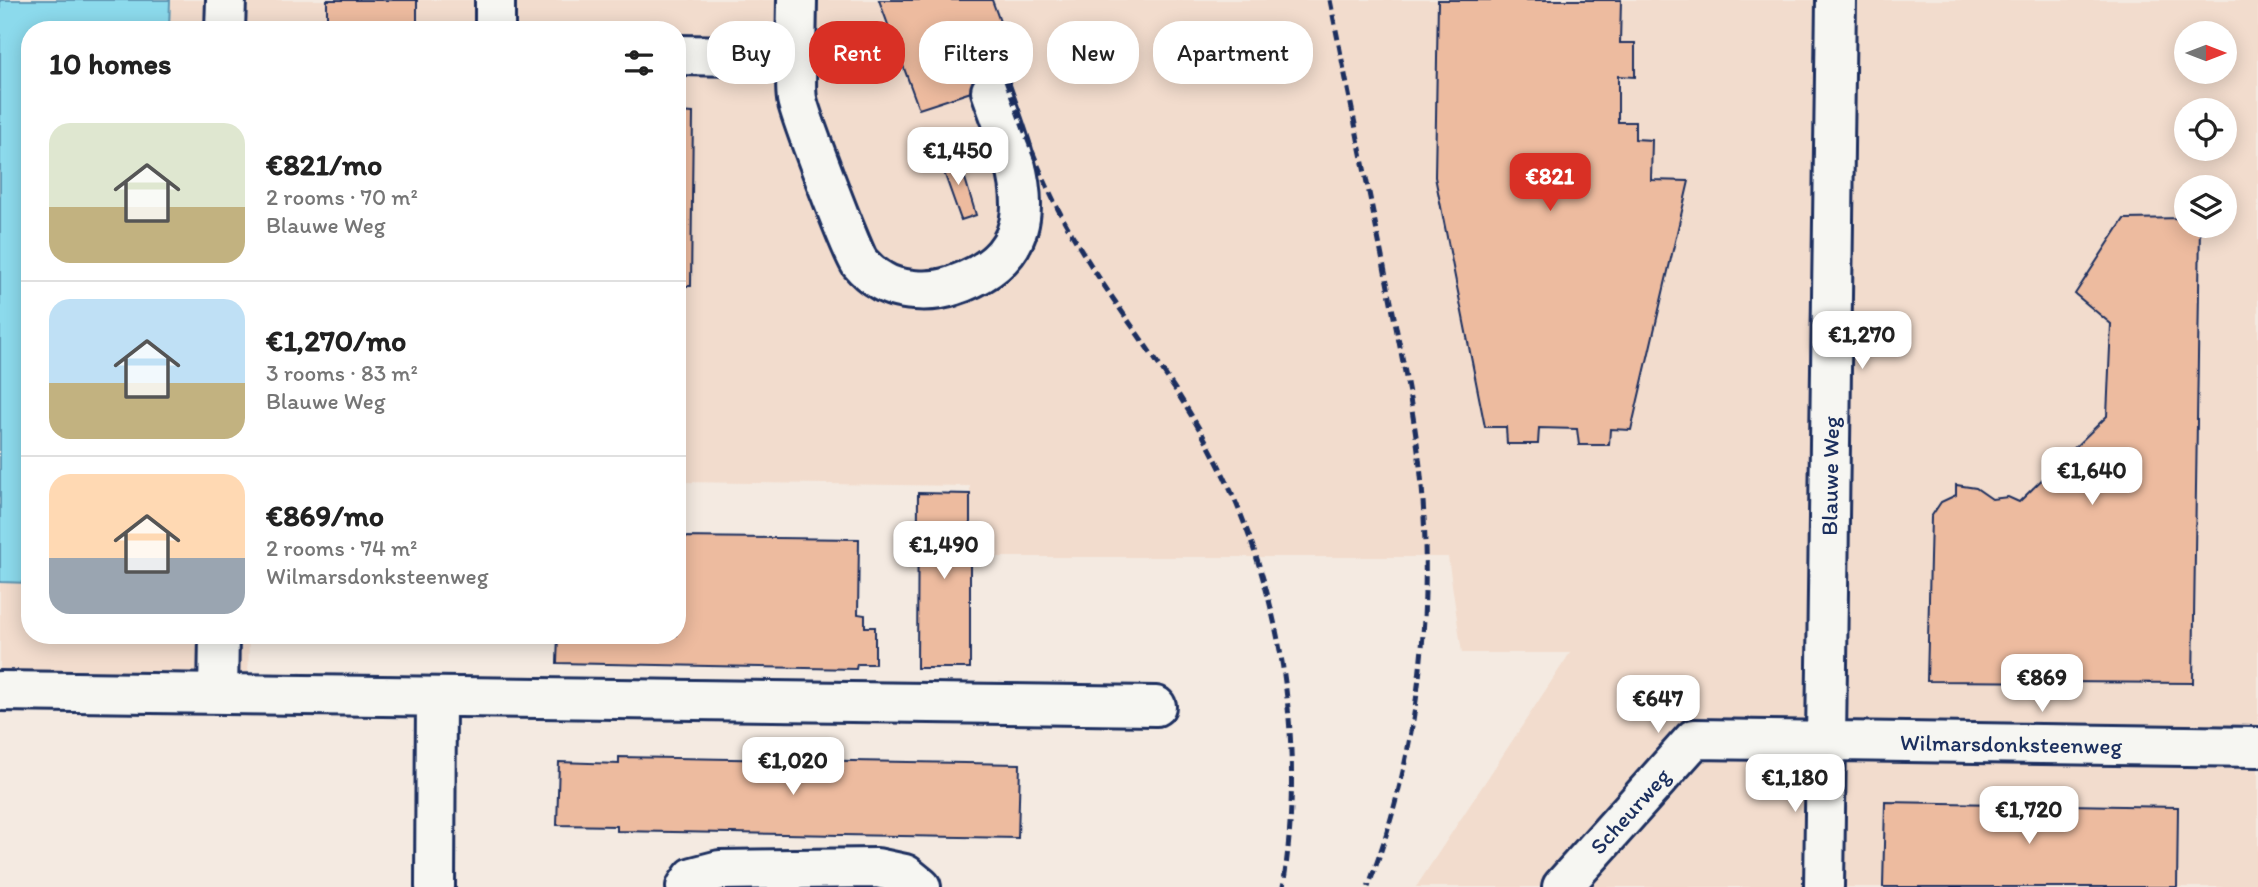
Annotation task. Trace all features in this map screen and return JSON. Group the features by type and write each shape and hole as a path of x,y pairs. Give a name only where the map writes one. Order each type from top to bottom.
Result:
{"street":[{"path":"225,21 226,0"},
{"path":"495,0 495,21"},
{"path":"797,0 797,100 859,261 882,282 912,289 942,289 971,280 994,265 1011,244 1020,220 1022,188 991,91"},
{"name":"Blauwe Weg","path":"1826,742 1836,0"},
{"path":"686,55 796,57"},
{"path":"218,694 219,644"},
{"path":"0,691 1156,706"},
{"path":"435,887 436,697"},
{"name":"Scheurweg","path":"1562,887 1694,740 1826,742"},
{"path":"1824,887 1826,742"},
{"name":"Wilmarsdonksteenweg","path":"1826,742 2258,747"},
{"path":"686,887 693,877 720,870 877,868 905,874 921,887"}],"shaded area":[{"path":"170,0 2258,0 2258,887 1416,887 1570,653 1462,653 1448,557 970,557 970,486 686,482 686,21 169,21"},
{"path":"0,582 21,583 21,644 249,644 248,681 0,675"}],"water":[{"path":"0,0 170,0 169,21 21,21 21,583 0,582"}],"building":[{"path":"327,0 417,0 417,21 327,21"},
{"path":"879,0 992,0 1000,21 919,21 919,84 996,84 919,109 905,71 905,21 887,21"},
{"path":"1438,0 1621,0 1620,43 1635,43 1635,77 1618,76 1618,122 1635,122 1635,139 1652,140 1651,180 1689,181 1631,430 1610,429 1609,445 1579,445 1577,429 1539,428 1538,444 1507,444 1506,427 1485,427 1435,177"},
{"path":"686,113 693,113 691,286 686,286"},
{"path":"958,155 976,215 961,220 940,161"},
{"path":"2174,218 2174,238 2200,238 2193,683 1927,681 1931,517 1941,502 1956,495 1956,485 1976,488 1992,499 2008,497 2019,502 2107,416 2111,324 2075,294 2124,219"},
{"path":"918,493 970,494 970,668 917,668"},
{"path":"686,537 859,539 858,614 865,615 865,627 875,627 875,664 857,664 856,669 557,663 558,644 686,644"},
{"path":"619,757 1020,764 1018,838 617,831 617,826 557,825 559,762 619,764"},
{"path":"1885,802 2178,807 2177,887 1883,887"}],"railway":[{"path":"1330,0 1410,401 1423,501 1425,599 1416,697 1398,794 1368,887"},
{"path":"1007,84 1058,209 1093,268 1189,411 1232,492 1253,546 1269,601 1289,715 1292,772 1290,830 1283,887"}]}
